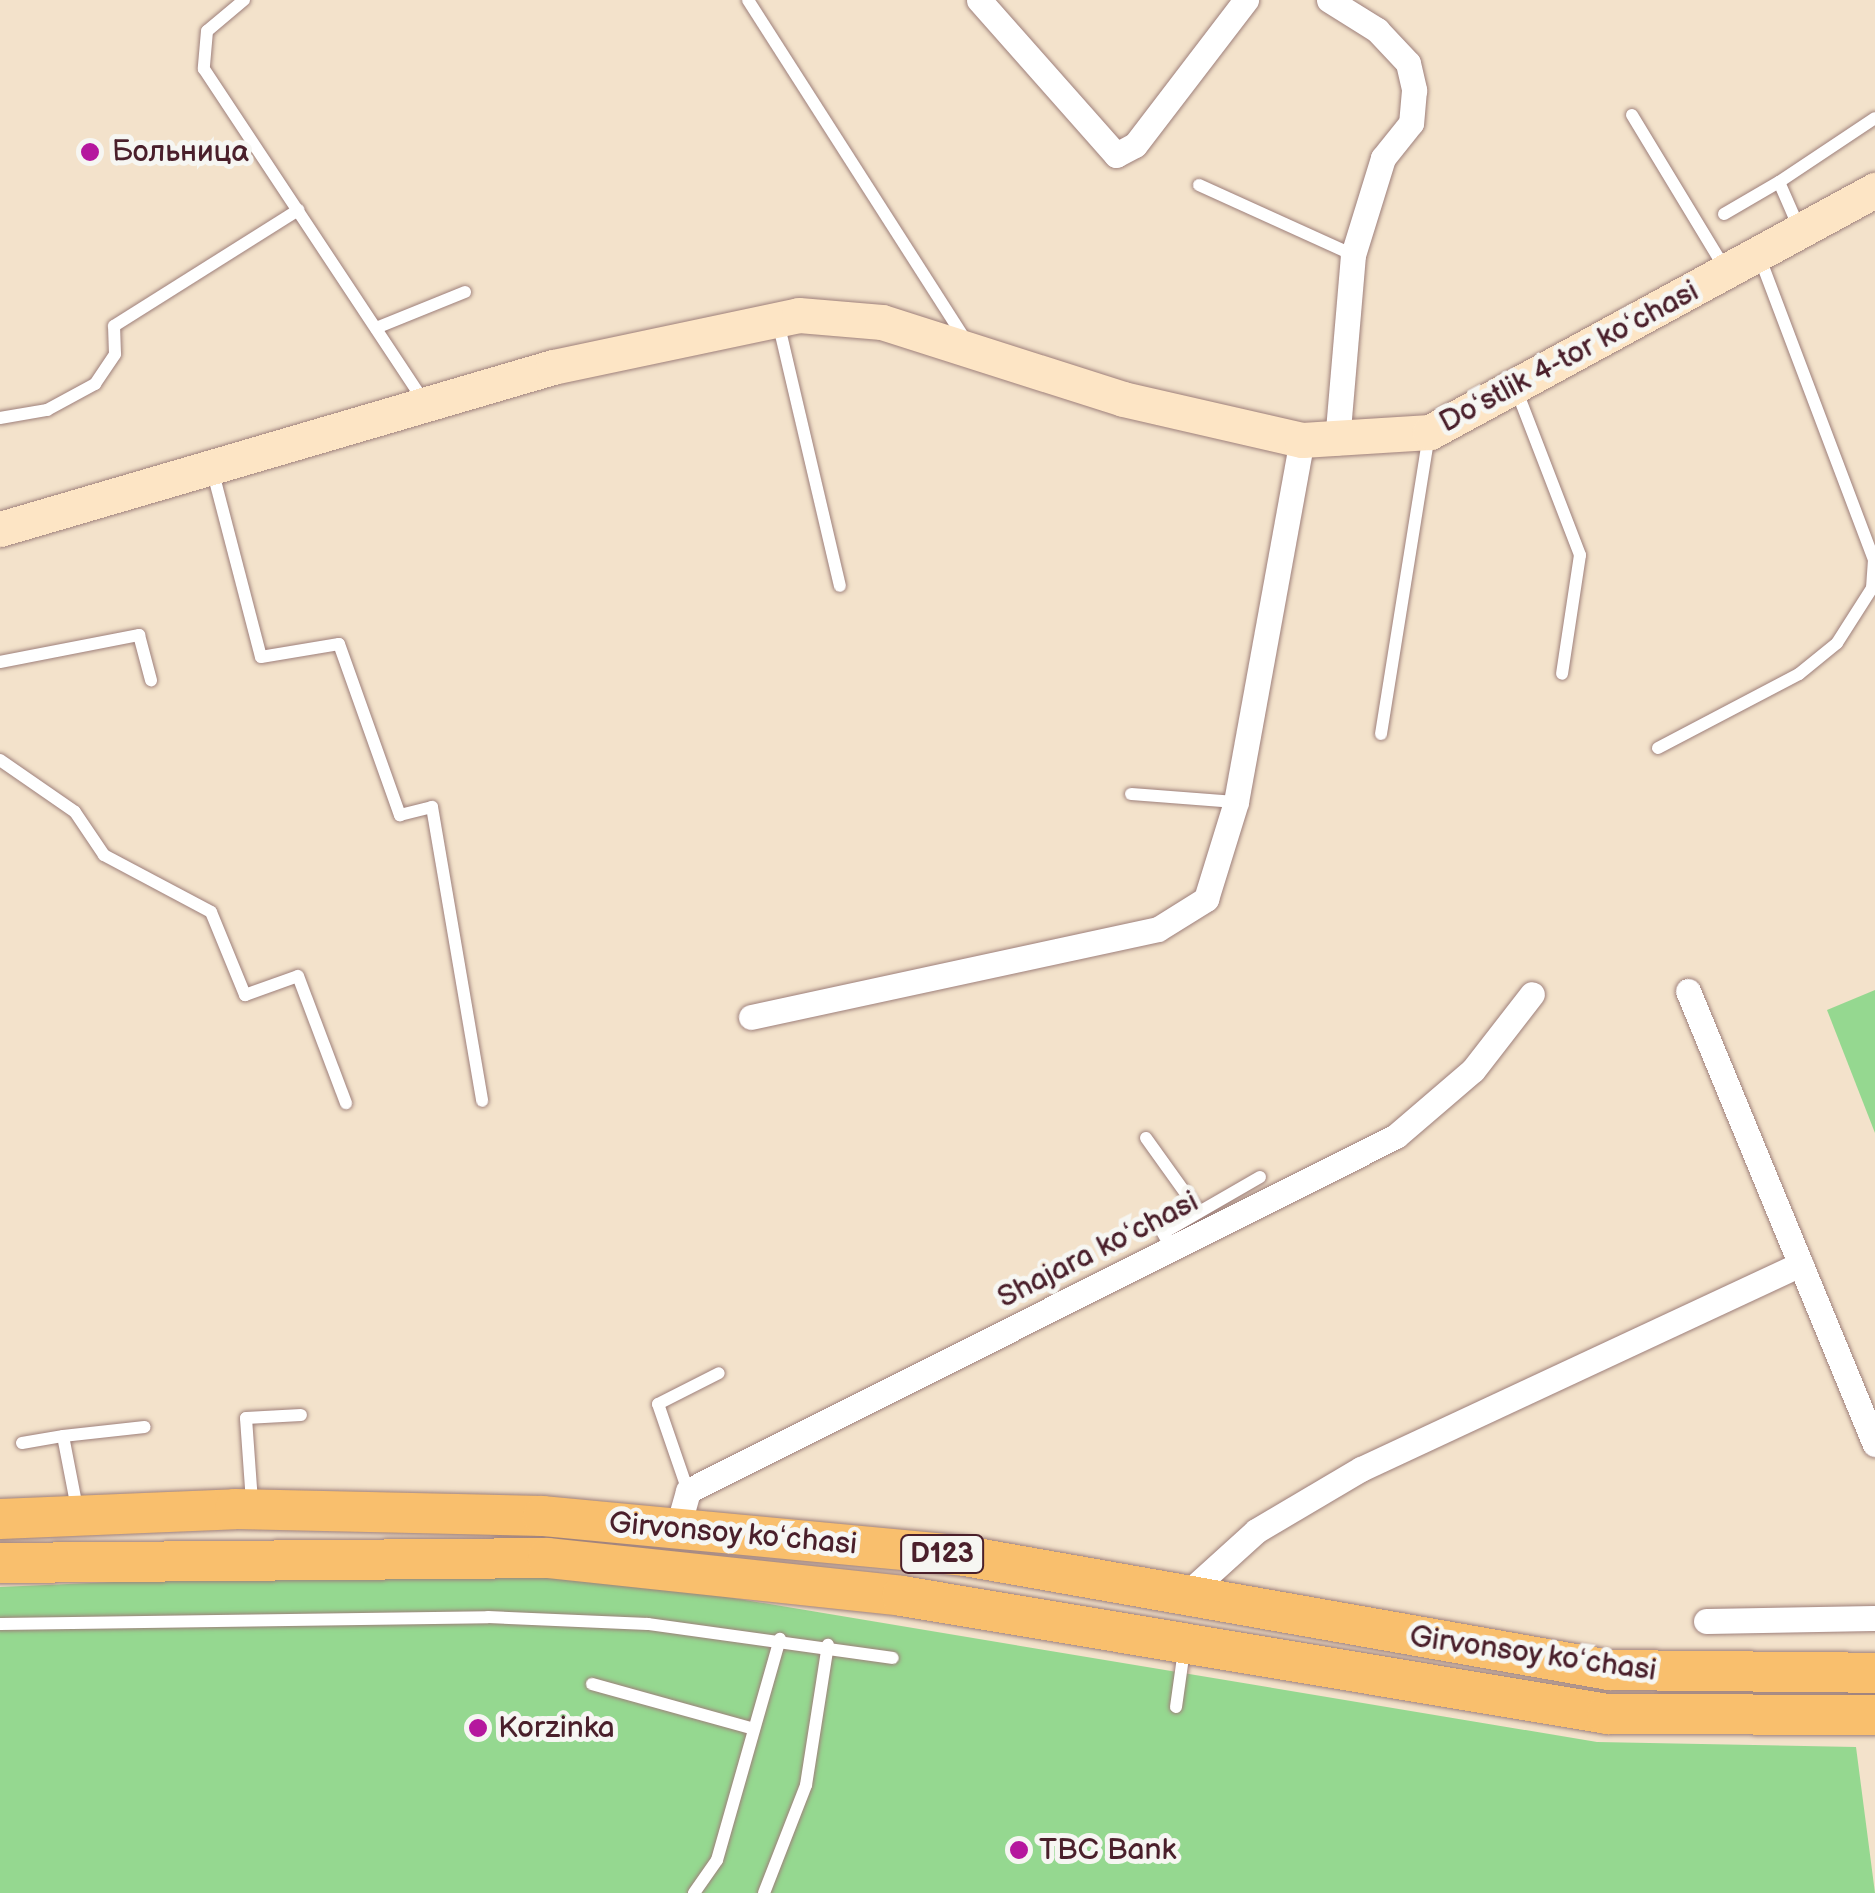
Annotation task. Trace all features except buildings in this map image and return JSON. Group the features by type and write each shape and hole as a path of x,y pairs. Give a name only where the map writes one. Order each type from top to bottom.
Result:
{"main road":[{"name":"Girvonsoy koʻchasi","path":"0,1519 253,1510 543,1516 965,1556 1181,1598 1610,1670 1875,1673"},
{"name":"Girvonsoy koʻchasi","path":"0,1563 548,1558 902,1596 1607,1714 1875,1715"},
{"path":"1607,1714 1610,1670"},
{"path":"1650,1716 1653,1673"}],"street":[{"path":"979,0 1116,156 1135,145 1246,0"},
{"path":"752,1016 1158,929 1206,899 1236,802 1319,441 1353,256 1383,158 1411,123 1414,90 1408,63 1377,30 1329,0"},
{"name":"Doʻstlik 4-tor koʻchasi","path":"0,529 425,404 778,319 882,322 1009,366 1319,441 1430,432 1516,389 1875,190"},
{"path":"1688,990 1875,1444"},
{"name":"Shajara koʻchasi","path":"688,1491 1396,1136 1474,1070 1532,994"},
{"path":"1181,1598 1256,1531 1361,1470 1801,1264"},
{"path":"677,1530 688,1491"},
{"path":"1706,1621 1875,1618"}],"lane":[{"path":"244,0 206,32 204,69 425,404"},
{"path":"748,0 974,354"},
{"path":"1632,116 1727,272"},
{"path":"1724,214 1875,118"},
{"path":"1779,182 1801,232"},
{"path":"1199,186 1353,256"},
{"path":"0,418 47,410 95,384 115,354 114,326 298,210"},
{"path":"1658,748 1799,674 1837,643 1872,588 1874,560 1759,256"},
{"path":"376,328 464,292"},
{"path":"778,319 840,586"},
{"path":"1516,389 1580,555 1562,674"},
{"path":"1381,734 1430,432"},
{"path":"212,467 260,657 339,644 400,814 432,807 482,1101"},
{"path":"0,662 139,636 152,680"},
{"path":"0,760 75,812 104,855 211,912 245,994 298,976 346,1103"},
{"path":"1131,794 1236,802"},
{"path":"1146,1138 1199,1212"},
{"path":"1172,1250 1163,1233 1260,1176"},
{"path":"688,1491 658,1404 719,1373"},
{"path":"253,1510 246,1418 301,1415"},
{"path":"22,1443 145,1427"},
{"path":"62,1436 78,1516"},
{"path":"0,1624 488,1617 780,1639 893,1658"},
{"path":"694,1893 717,1860 780,1639"},
{"path":"1176,1707 1184,1644"},
{"path":"764,1893 806,1785 828,1645"},
{"path":"592,1684 754,1730"}],"green space":[{"path":"1875,990 1875,1133 1827,1010"},
{"path":"529,1564 1597,1742 1856,1747 1875,1893 0,1893 0,1587"}],"place":[{"name":"Больница","path":"90,152"},
{"name":"Korzinka","path":"478,1728"},
{"name":"TBC Bank","path":"1019,1850"}]}
